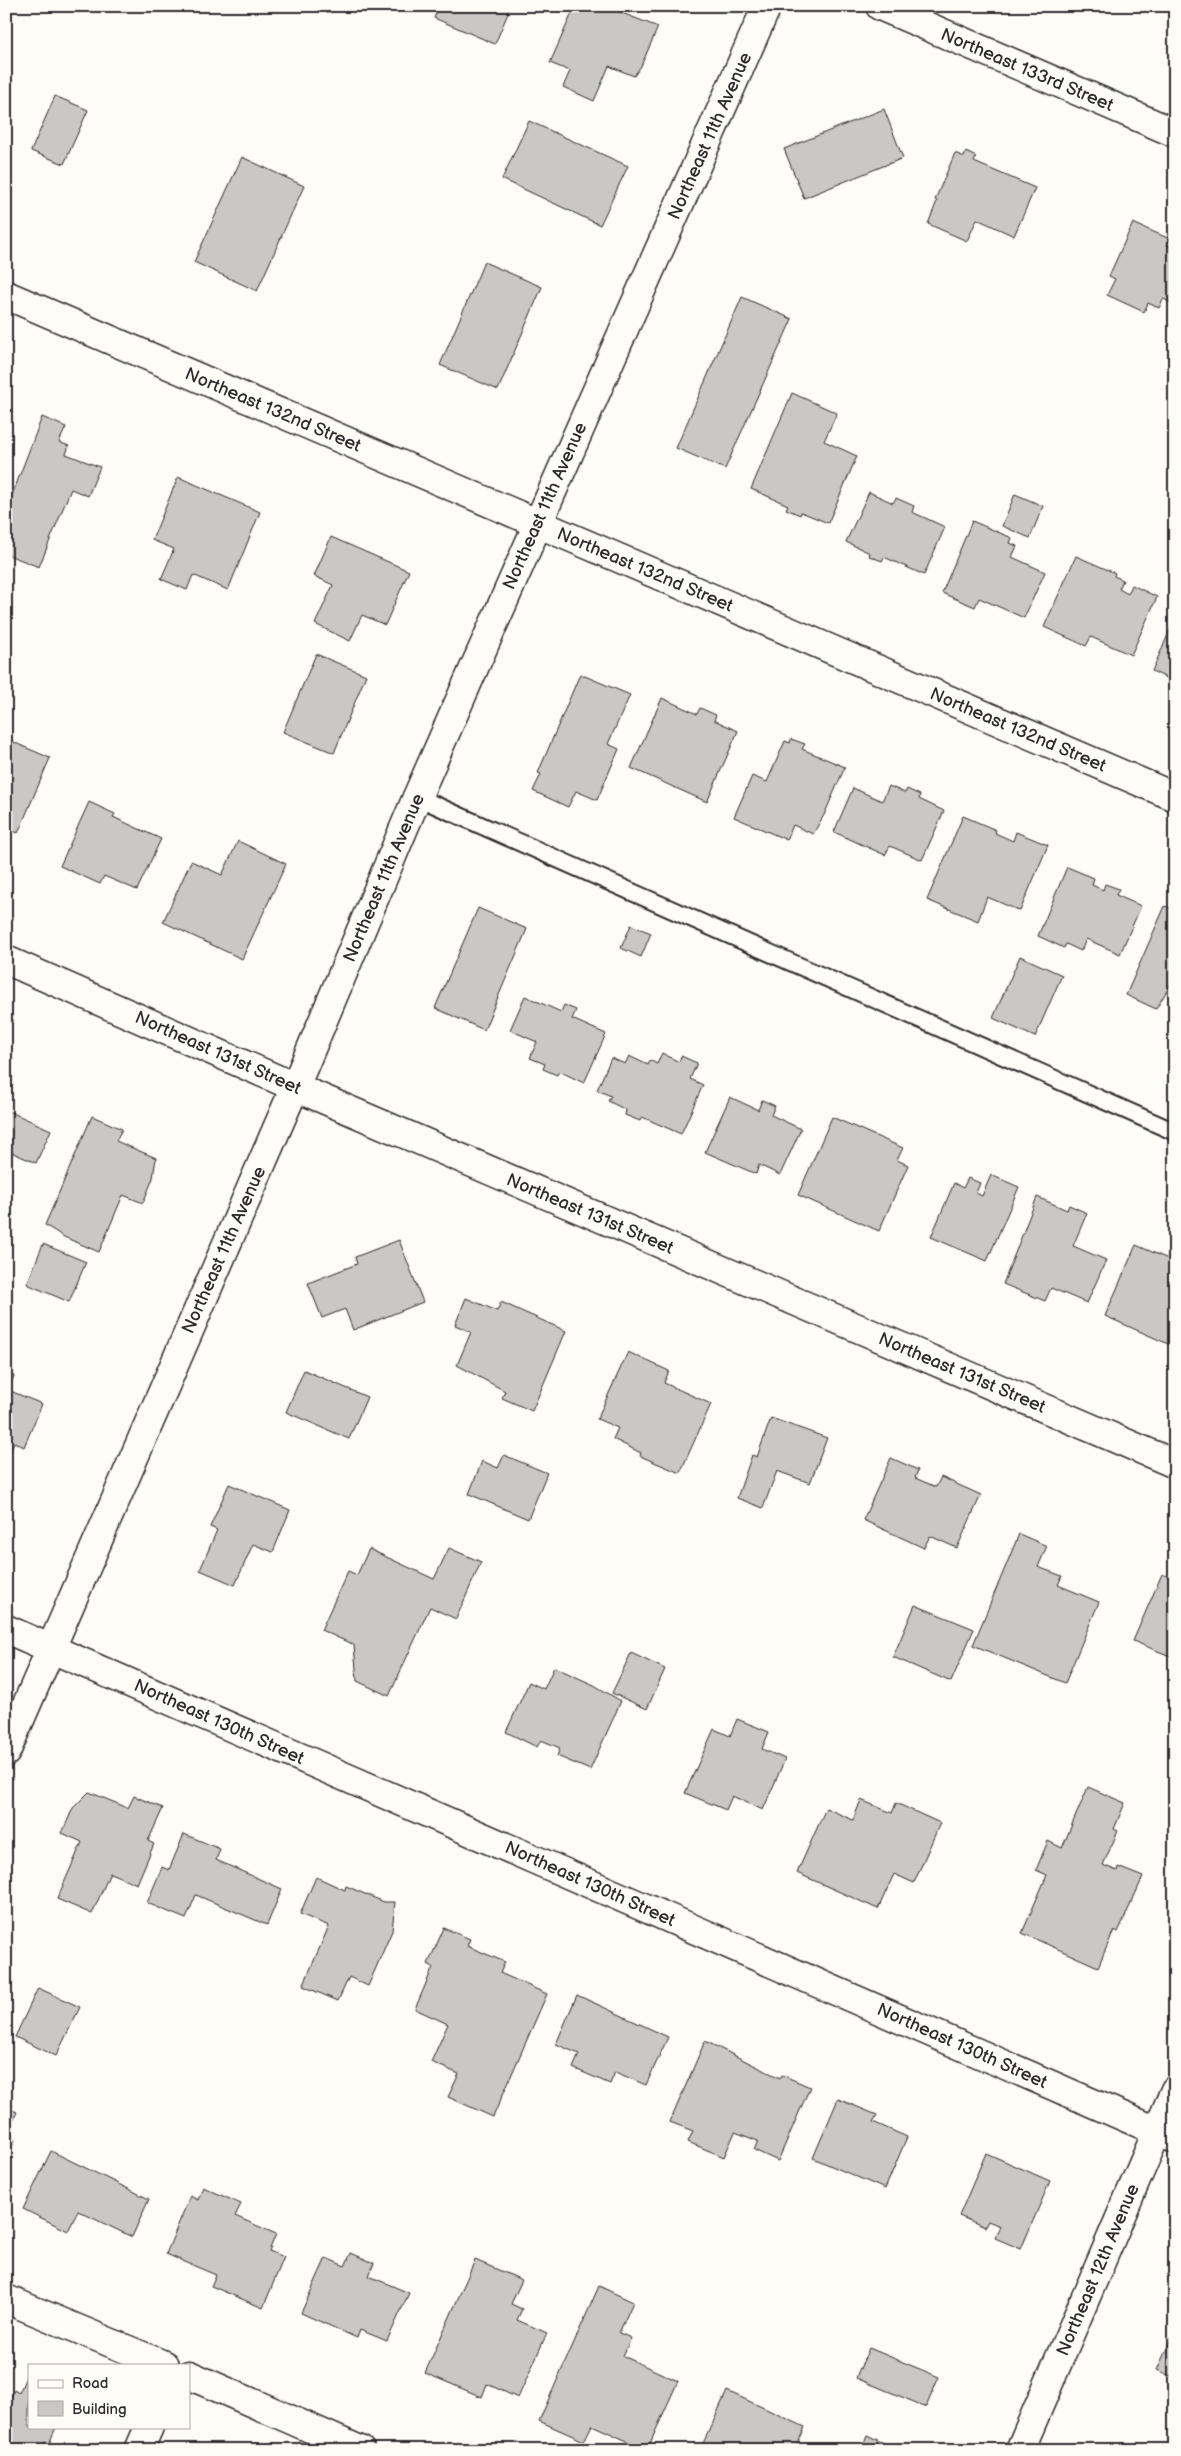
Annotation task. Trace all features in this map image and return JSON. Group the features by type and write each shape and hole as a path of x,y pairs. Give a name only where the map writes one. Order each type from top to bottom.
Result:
{"street":[{"name":"Northeast 11th Avenue","path":"6,1752 295,1087 418,797 767,6"},
{"name":"Northeast 133rd Street","path":"880,6 1175,133"},
{"name":"Northeast 132nd Street","path":"6,295 1175,797"},
{"name":"Northeast 131st Street","path":"6,960 295,1087 1175,1464"},
{"name":"Northeast 130th Street","path":"6,1629 1166,2135"},
{"name":"Northeast 12th Avenue","path":"1020,2450 1166,2135 1175,2090"},
{"path":"6,2299 162,2364"},
{"path":"190,2375 360,2450"},
{"path":"139,2450 149,2428"}],"lane":[{"path":"418,797 1175,1132"}],"building":[{"path":"439,6 511,6 495,44 434,18"},
{"path":"575,6 619,6 617,11 658,27 641,66 634,76 609,66 594,101 563,87 570,71 550,63"},
{"path":"55,96 88,110 64,164 31,151"},
{"path":"884,109 903,158 804,198 784,149"},
{"path":"529,121 628,166 600,225 502,179"},
{"path":"966,152 976,157 974,162 1035,188 1014,236 977,219 967,241 928,224 937,201 935,200 955,153 964,157"},
{"path":"242,157 304,186 257,291 194,262"},
{"path":"1133,223 1170,239 1167,245 1175,248 1175,304 1163,299 1159,308 1148,303 1144,312 1107,295 1115,279 1109,276"},
{"path":"484,262 542,287 498,390 440,365"},
{"path":"742,297 792,319 725,469 676,448"},
{"path":"792,393 837,413 824,441 857,456 828,523 801,512 800,515 786,509 788,505 751,489"},
{"path":"42,417 66,427 59,442 69,446 66,454 100,467 88,496 71,489 39,567 6,554 6,511"},
{"path":"178,477 260,512 228,590 193,575 187,590 161,579 174,549 152,540"},
{"path":"869,492 893,503 896,498 914,506 912,512 945,527 924,575 884,557 882,561 869,556 870,553 846,542"},
{"path":"1015,494 1043,506 1030,538 1002,526"},
{"path":"972,521 1012,538 1010,543 1017,546 1012,557 1045,572 1024,618 979,598 975,607 942,593"},
{"path":"331,537 409,571 385,625 362,615 350,641 315,624 333,585 314,576"},
{"path":"1076,556 1115,573 1114,576 1123,580 1119,589 1128,594 1132,585 1157,597 1131,655 1091,637 1086,646 1044,627"},
{"path":"1175,619 1175,682 1152,671"},
{"path":"316,654 366,675 334,753 283,732"},
{"path":"580,674 630,695 608,744 619,749 597,800 576,791 568,807 533,791 541,774 538,773"},
{"path":"662,698 697,714 700,708 716,715 714,720 738,731 707,802 631,768"},
{"path":"6,739 50,758 18,833 6,828"},
{"path":"791,739 805,744 802,749 845,767 824,815 813,834 793,825 787,840 734,817 752,776 767,782 785,741 790,743"},
{"path":"889,786 905,793 907,789 920,795 919,799 944,811 922,860 890,846 885,855 834,832 853,788 882,801"},
{"path":"89,802 115,814 113,817 161,839 137,890 104,876 100,884 60,866"},
{"path":"963,816 996,830 995,833 1013,841 1016,832 1048,845 1020,911 987,897 978,921 927,900"},
{"path":"238,841 286,864 242,959 163,922 191,861 222,875"},
{"path":"1067,867 1094,878 1092,885 1103,890 1105,884 1119,889 1116,895 1141,906 1120,954 1086,939 1081,951 1066,944 1064,948 1038,936"},
{"path":"1165,906 1175,910 1175,977 1156,1009 1126,995"},
{"path":"478,908 527,929 484,1030 435,1008"},
{"path":"631,925 651,933 641,957 621,948"},
{"path":"1020,956 1062,975 1035,1037 993,1018"},
{"path":"525,996 561,1012 564,1005 576,1010 572,1019 606,1034 584,1083 559,1071 557,1075 543,1069 545,1064 530,1058 537,1042 510,1030"},
{"path":"662,1053 679,1062 681,1056 697,1063 690,1079 703,1085 681,1134 642,1117 640,1121 625,1115 626,1110 608,1101 611,1096 597,1090 611,1058 625,1064 629,1056 648,1065 650,1060 657,1064"},
{"path":"730,1097 758,1110 762,1100 775,1106 771,1115 801,1129 780,1175 759,1165 756,1174 705,1152"},
{"path":"6,1110 51,1130 36,1163 6,1150"},
{"path":"92,1116 122,1129 116,1141 156,1158 153,1178 143,1203 123,1195 99,1252 64,1237 45,1225"},
{"path":"832,1117 903,1148 897,1160 908,1165 879,1231 798,1195"},
{"path":"991,1175 1019,1187 987,1261 931,1237 954,1183 963,1188 968,1178 980,1183 976,1193 982,1196"},
{"path":"1037,1197 1067,1210 1069,1205 1087,1213 1073,1246 1106,1260 1087,1303 1051,1288 1045,1301 1003,1284"},
{"path":"399,1240 423,1302 353,1330 345,1309 322,1318 308,1283 357,1264 355,1257"},
{"path":"43,1244 86,1262 69,1302 27,1284"},
{"path":"1136,1245 1175,1262 1175,1347 1105,1316"},
{"path":"466,1298 497,1311 501,1302 566,1331 532,1411 502,1398 505,1391 457,1365 471,1332 455,1325"},
{"path":"628,1352 669,1371 664,1383 711,1404 680,1473 640,1456 641,1453 613,1439 618,1428 597,1419"},
{"path":"304,1370 367,1397 349,1439 286,1412"},
{"path":"6,1373 14,1376 8,1390 42,1404 24,1447 14,1442 6,1462"},
{"path":"771,1418 827,1438 810,1483 777,1471 763,1508 737,1498 752,1455 757,1457"},
{"path":"504,1455 547,1473 528,1519 469,1494 482,1461 498,1468"},
{"path":"891,1458 918,1470 915,1478 936,1487 941,1477 981,1495 957,1548 930,1536 924,1548 863,1520"},
{"path":"229,1484 290,1510 273,1552 253,1544 235,1585 200,1570 217,1530 210,1527"},
{"path":"1019,1534 1047,1546 1038,1567 1062,1576 1058,1585 1099,1602 1065,1683 973,1645"},
{"path":"449,1548 481,1562 456,1619 430,1607 389,1696 357,1681 354,1645 321,1630 348,1571 357,1575 369,1549 434,1579"},
{"path":"1162,1574 1175,1579 1175,1658 1133,1641"},
{"path":"915,1605 974,1629 951,1682 893,1657"},
{"path":"631,1653 665,1669 647,1709 612,1693"},
{"path":"554,1667 594,1685 621,1701 590,1770 557,1756 560,1748 541,1740 537,1747 506,1732 529,1682 544,1689"},
{"path":"737,1719 769,1732 762,1749 785,1759 763,1810 732,1796 726,1810 685,1793 714,1729 730,1736"},
{"path":"1088,1787 1125,1803 1114,1829 1118,1831 1103,1865 1117,1871 1118,1867 1143,1877 1118,1932 1114,1930 1098,1967 1022,1933 1047,1875 1036,1870 1048,1841 1062,1848"},
{"path":"89,1792 128,1808 134,1796 163,1808 148,1841 154,1844 137,1884 110,1873 92,1914 57,1899 82,1842 62,1833 73,1808"},
{"path":"861,1800 892,1813 896,1803 940,1823 914,1883 894,1874 878,1909 797,1873 826,1808 853,1820"},
{"path":"184,1834 220,1849 216,1860 282,1889 267,1925 196,1895 186,1919 147,1903 162,1867 169,1870"},
{"path":"316,1877 345,1890 346,1886 384,1902 395,1902 392,1931 368,1986 349,1977 338,2001 303,1986 329,1926 300,1914"},
{"path":"444,1928 470,1939 467,1946 505,1962 500,1973 547,1994 493,2117 448,2097 459,2074 431,2062 448,2024 415,2009 433,1967 428,1964"},
{"path":"38,1988 80,2007 56,2056 15,2037"},
{"path":"577,1995 668,2037 646,2085 615,2072 610,2084 573,2068 579,2054 556,2044"},
{"path":"705,2041 780,2078 782,2075 810,2087 778,2161 754,2150 758,2141 735,2132 724,2157 688,2142 693,2131 670,2122"},
{"path":"6,2099 12,2102 10,2109 17,2112 6,2135"},
{"path":"838,2099 877,2115 873,2122 907,2137 885,2189 813,2158"},
{"path":"6,2136 15,2140 6,2160"},
{"path":"51,2151 149,2199 132,2237 78,2211 68,2231 23,2209"},
{"path":"986,2153 1050,2181 1021,2249 995,2238 1000,2226 988,2221 985,2227 959,2216"},
{"path":"203,2187 241,2204 235,2216 276,2234 269,2251 284,2257 263,2308 211,2286 216,2275 166,2254 190,2196 198,2200"},
{"path":"351,2253 374,2263 369,2276 409,2293 387,2341 360,2330 357,2338 301,2313 326,2258 345,2266"},
{"path":"475,2260 522,2280 511,2304 522,2309 517,2320 547,2333 518,2398 487,2384 482,2397 425,2373"},
{"path":"599,2286 633,2302 619,2333 631,2338 623,2356 678,2381 647,2450 592,2425 584,2441 539,2421"},
{"path":"1175,2330 1175,2378 1157,2370"},
{"path":"869,2348 939,2377 926,2407 856,2378"},
{"path":"28,2372 28,2428 56,2428 49,2444 45,2442 42,2450 6,2450 6,2409 14,2390 19,2393"},
{"path":"727,2391 805,2427 795,2450 700,2450"},
{"path":"867,2435 899,2450 861,2450"}]}
